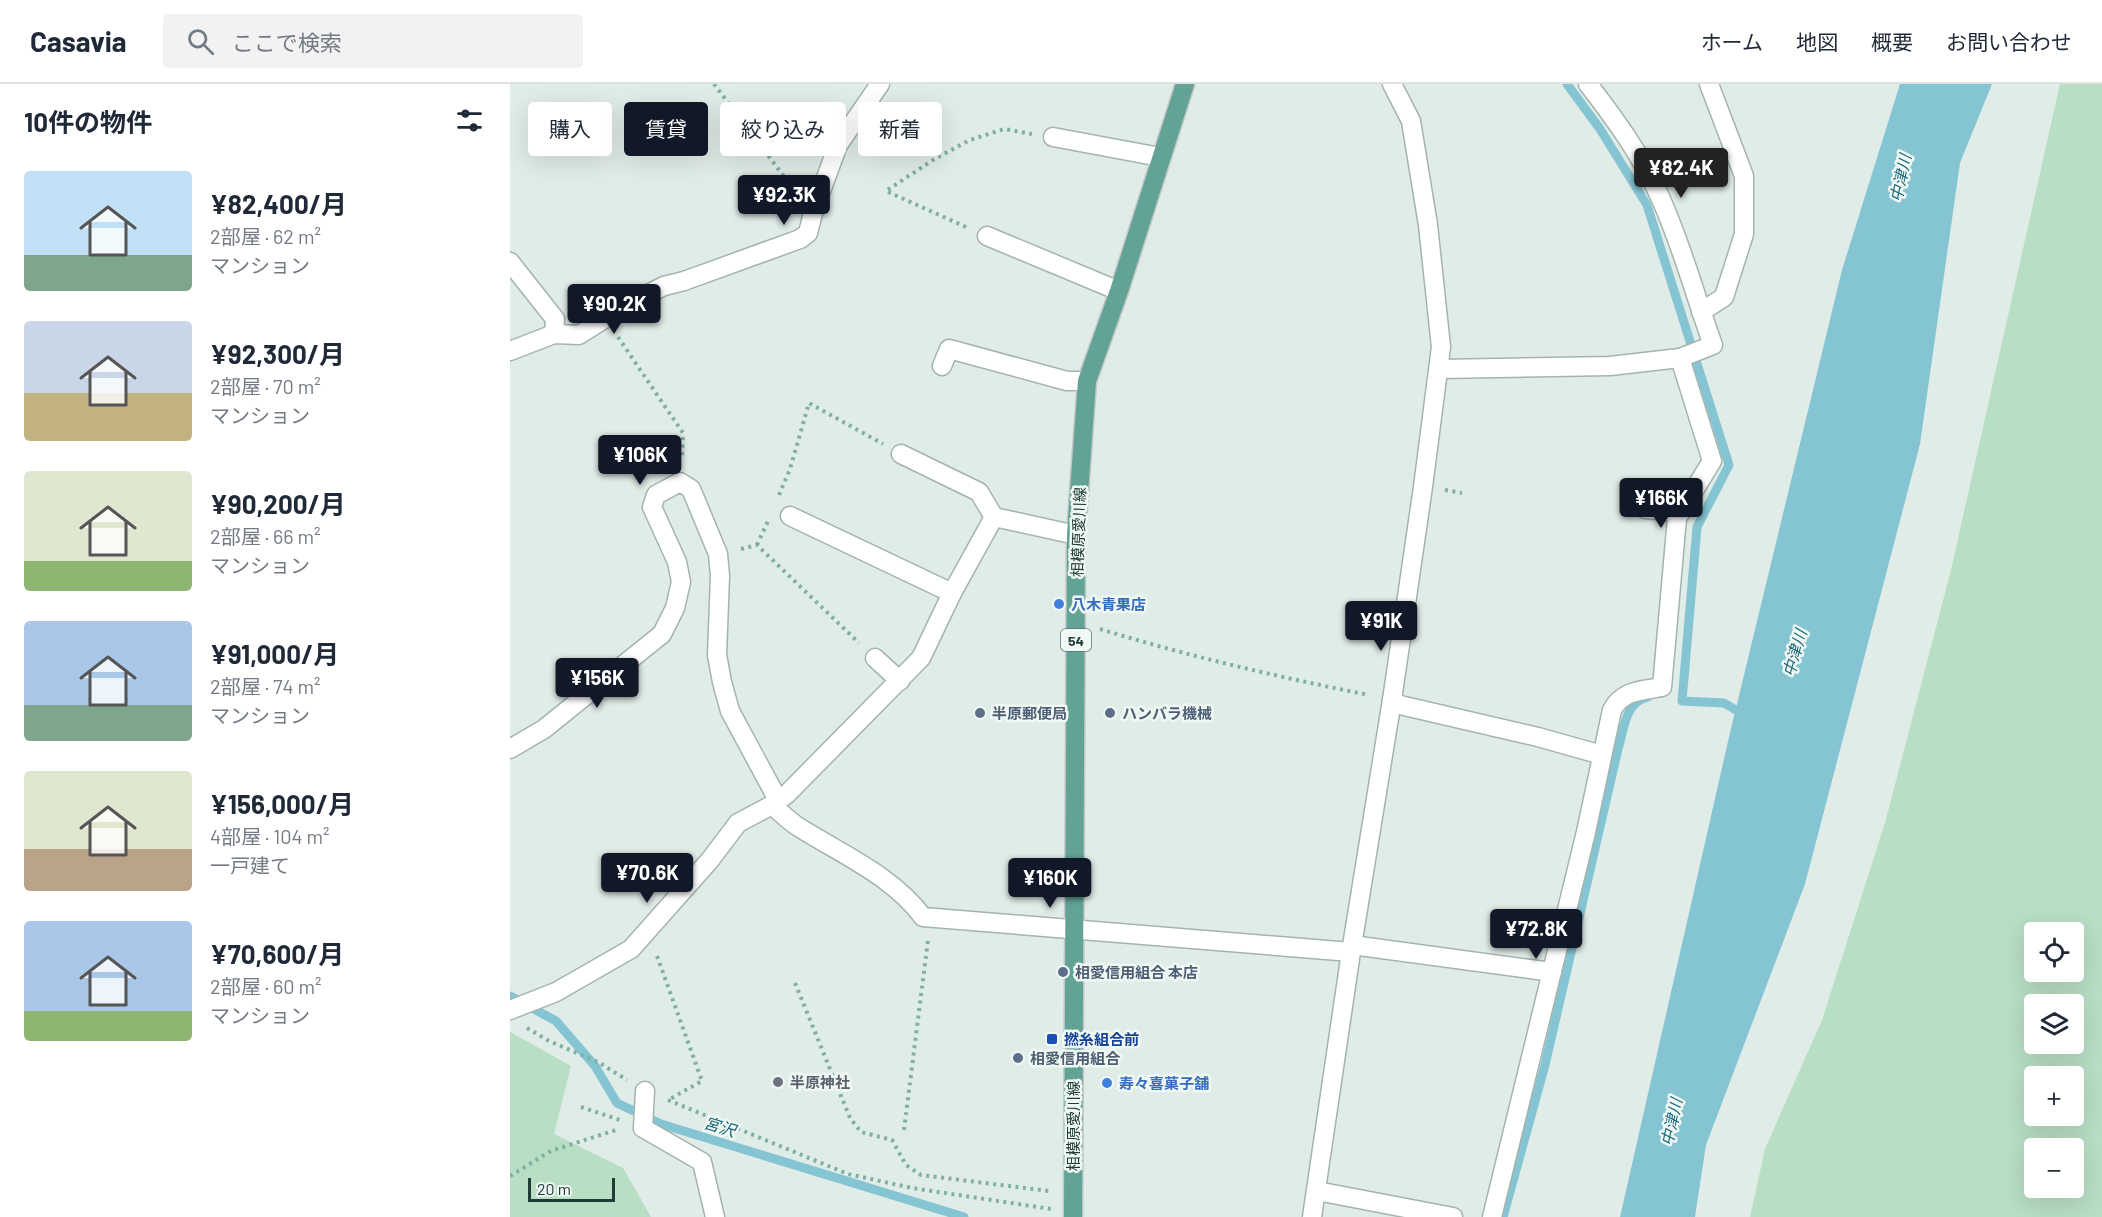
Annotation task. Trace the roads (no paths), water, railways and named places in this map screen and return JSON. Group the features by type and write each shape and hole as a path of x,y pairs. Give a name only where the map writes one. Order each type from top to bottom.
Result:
{"main road":[{"name":"相模原愛川線","path":"1073,1208 1076,536 1087,381 1119,291 1185,84"}],"street":[{"path":"510,351 554,334 579,335 628,304 664,286 684,281 800,239 808,233 838,145 880,84"},
{"path":"1312,1217 1392,700 1441,346 1428,225 1411,121 1392,84"},
{"path":"1439,369 1610,366 1680,358 1713,345 1660,195 1636,152 1588,84"},
{"path":"1701,312 1724,297 1744,234 1744,176 1709,84"},
{"path":"1053,137 1160,157"},
{"path":"987,236 1119,291"},
{"path":"510,262 555,319 554,334"},
{"path":"942,366 949,349 1067,381 1087,381"},
{"path":"1492,1217 1586,832 1612,710 1617,701 1629,693 1662,687 1677,518 1712,461 1680,358"},
{"path":"901,453 979,492 994,517 1076,536"},
{"path":"510,749 543,729 662,634 675,608 681,582 677,562 652,507 656,495 680,482 691,489 718,554 720,576 717,656 730,711 775,803 794,824 883,879 923,917 1352,949 1552,972"},
{"path":"1645,509 1681,512"},
{"path":"790,516 952,592"},
{"path":"510,1010 556,992 631,949 710,860 738,823 775,803 900,681 921,658 952,592 994,517"},
{"path":"875,658 900,681"},
{"path":"1392,700 1400,705 1538,737 1602,755"},
{"path":"645,1091 639,1126 702,1162 715,1217"},
{"path":"1317,1191 1453,1217"}],"water":[{"name":"中津川","path":"1900,84 1992,84 1960,163 1920,444 1805,884 1706,1145 1695,1217 1620,1217 1729,737 1842,270"}],"waterway":[{"path":"1567,84 1600,129 1647,205 1729,465 1697,527 1682,701 1724,703 1746,716"},
{"path":"1503,1217 1545,1065 1624,725 1634,704 1648,697"},
{"name":"宮沢","path":"510,996 556,1021 595,1066 617,1103 661,1124 964,1217"}],"place":[{"name":"八木青果店","path":"1059,604"},
{"name":"半原郵便局","path":"980,713"},
{"name":"ハンバラ機械","path":"1110,713"},
{"name":"相愛信用組合 本店","path":"1063,972"},
{"name":"撚糸組合前","path":"1052,1039"},
{"name":"相愛信用組合","path":"1018,1058"},
{"name":"半原神社","path":"778,1082"},
{"name":"寿々喜菓子舗","path":"1107,1083"}]}
